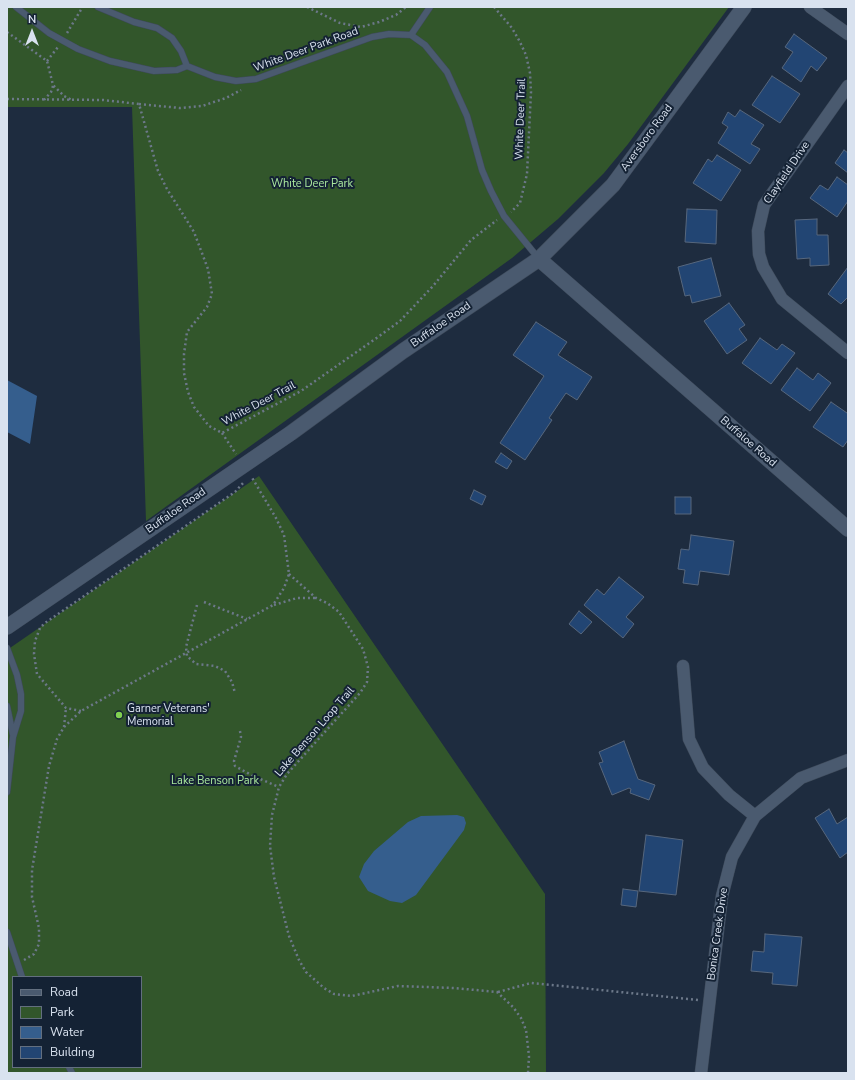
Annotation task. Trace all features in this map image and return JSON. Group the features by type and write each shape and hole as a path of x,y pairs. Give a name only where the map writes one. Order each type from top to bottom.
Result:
{"street":[{"name":"Aversboro Road","path":"539,259 613,184 744,7"},
{"path":"810,7 848,34"},
{"name":"Clayfield Drive","path":"848,86 764,205 758,231 759,254 763,267 782,299 848,353"},
{"name":"Buffaloe Road","path":"7,627 291,433 403,352 539,259 848,529"},
{"path":"683,666 689,739 699,761 703,768 729,795 755,816"},
{"name":"Bonica Creek Drive","path":"701,1073 722,896 732,857 755,816 801,778 848,760"}],"lane":[{"path":"16,7 49,33 94,56 126,66 154,71 172,71 187,66 181,51 172,38 157,28 134,22 98,7"},
{"path":"430,7 411,35 425,45 447,72 467,116 482,170 491,191 504,216 539,259"},
{"name":"White Deer Park Road","path":"187,66 215,77 236,81 256,79 353,42 389,34 411,35"},
{"path":"7,648 17,674 21,694 21,711 13,737 7,792"},
{"path":"7,706 13,737"},
{"path":"7,932 22,976"}],"path":[{"path":"307,7 340,23 361,27 396,16 406,7"},
{"name":"White Deer Trail","path":"494,7 512,28 520,42 526,55 530,73 531,92 527,174 520,203 510,212"},
{"path":"66,35 82,8"},
{"path":"7,32 47,61 53,85 51,92 44,100"},
{"path":"47,61 58,47"},
{"path":"7,99 74,101 103,100 180,108 202,106 226,98 242,90 248,80"},
{"path":"53,85 64,96 74,101"},
{"name":"White Deer Trail","path":"139,104 158,170 167,189 194,232 208,269 212,294 207,307 188,332 184,354 184,373 188,392 194,407 209,426 222,433 301,391 400,321 433,286 471,240 498,219"},
{"path":"222,433 238,456"},
{"path":"81,711 66,708 41,680 35,669 34,648 38,632 43,625 235,492 251,475 281,526 284,535 289,574 284,588 273,605"},
{"name":"Lake Benson Loop Trail","path":"289,574 316,598 327,603 339,612 353,630 366,658 367,682 351,705 287,774 279,787 270,831 272,862 293,948 306,972 324,988 334,994 343,996 352,996 398,986 454,988 497,992"},
{"path":"17,964 34,954 39,944 39,928 32,898 32,870 49,766 57,739 64,727 81,711 273,605 297,598 316,598"},
{"path":"204,602 247,619"},
{"path":"197,605 186,647 186,652 189,659 196,664 216,666 225,670 232,682 235,693"},
{"path":"64,727 66,708"},
{"path":"240,731 241,737 234,761 235,766 253,776 279,787"},
{"path":"497,992 530,983 709,1002"},
{"path":"497,992 513,1006 521,1018 526,1030 529,1056 528,1073"}],"green space":[{"name":"White Deer Park","path":"7,7 729,7 628,144 604,173 558,219 512,258 146,521 132,107 7,107"},
{"name":"Lake Benson Park","path":"259,476 545,894 546,1073 7,1073 7,650"}],"water":[{"path":"7,380 37,396 30,444 7,432"},
{"path":"457,815 464,817 466,823 464,830 416,895 402,903 390,901 368,891 359,877 364,864 374,851 408,822 421,816"}],"building":[{"path":"794,34 827,58 817,71 811,66 801,82 782,68 793,52 785,47"},
{"path":"772,76 800,94 780,123 752,105"},
{"path":"740,110 764,125 751,144 760,149 750,164 718,143 728,127 722,123 728,112 735,117"},
{"path":"844,150 848,153 848,173 835,163"},
{"path":"717,155 741,170 721,201 693,183 708,159 712,162"},
{"path":"837,177 848,185 848,201 837,217 810,198 820,185 828,190"},
{"path":"687,209 717,210 716,244 685,242"},
{"path":"817,219 817,235 828,235 829,265 810,266 810,258 797,259 795,220"},
{"path":"711,258 721,296 692,303 690,295 685,296 678,267"},
{"path":"848,267 848,297 841,304 828,294"},
{"path":"729,303 745,325 739,329 747,340 727,354 704,321"},
{"path":"536,322 567,342 558,355 592,377 577,400 566,393 549,418 552,420 525,460 500,443 544,376 513,355"},
{"path":"760,338 777,350 782,344 795,353 771,384 742,363"},
{"path":"797,368 813,380 818,373 831,383 810,411 781,390"},
{"path":"831,402 847,413 848,412 848,440 843,447 813,427"},
{"path":"501,453 512,461 507,469 495,462"},
{"path":"474,490 486,496 482,505 470,499"},
{"path":"675,497 691,497 691,514 675,514"},
{"path":"691,535 734,541 729,575 700,571 698,585 683,583 685,570 678,569 681,549 689,550"},
{"path":"619,577 644,597 626,617 634,624 623,638 584,605 597,589 604,595"},
{"path":"579,611 592,622 581,634 569,624"},
{"path":"624,741 638,779 655,785 649,800 630,793 631,789 629,788 612,795 599,763 603,762 599,752"},
{"path":"829,809 837,824 848,817 848,852 840,858 815,818"},
{"path":"646,835 683,840 676,895 639,891"},
{"path":"623,889 638,891 636,907 621,905"},
{"path":"765,934 802,937 797,986 772,984 773,973 751,971 753,951 764,952"}],"place":[{"name":"Garner Veterans' Memorial","path":"119,715"}]}
